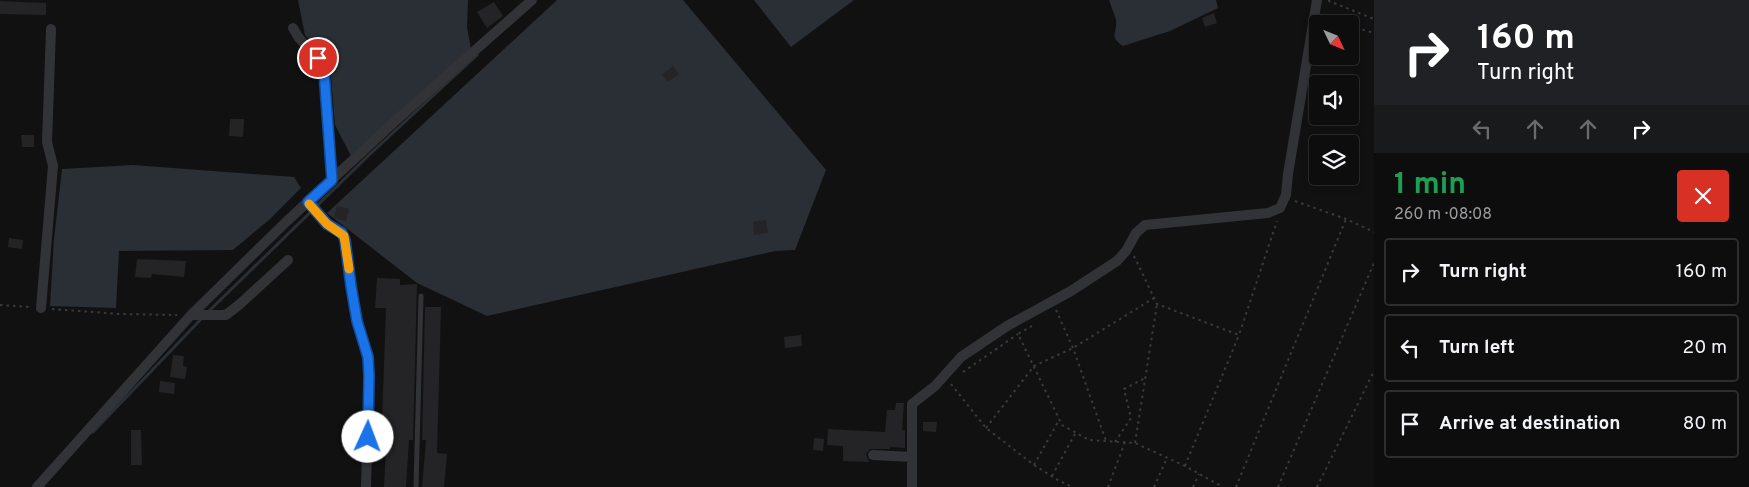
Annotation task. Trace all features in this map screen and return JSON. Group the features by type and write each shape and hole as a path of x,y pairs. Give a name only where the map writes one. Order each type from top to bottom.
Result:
{"street":[{"path":"37,487 196,315 286,222 312,207 332,180 394,122 532,0"},
{"path":"1315,15 1317,0"},
{"path":"293,28 299,38 323,65 332,180"},
{"path":"41,308 53,166 47,142 51,29"},
{"path":"912,487 912,404 935,386 961,357 1007,326 1071,291 1117,261 1126,251 1136,234 1145,225 1268,213 1280,208 1286,195 1309,51"},
{"path":"312,207 327,224 342,233 345,240 357,321 368,357 366,487"},
{"path":"196,315 226,315 288,260"},
{"path":"873,455 912,457"}],"lane":[{"path":"416,487 421,296"}],"path":[{"path":"1329,0 1374,19"},
{"path":"1359,29 1374,33"},
{"path":"1289,198 1346,219 1374,232"},
{"path":"1185,466 1239,335 1281,214"},
{"path":"1236,487 1346,219"},
{"path":"1128,261 1134,256 1157,304 1135,443"},
{"path":"1278,487 1374,263"},
{"path":"986,428 1034,366 1073,348 1154,298"},
{"path":"1157,304 1239,335"},
{"path":"0,305 120,314 196,315"},
{"path":"1056,310 1073,348 1106,441"},
{"path":"957,376 1033,325"},
{"path":"1018,334 1062,425 1089,440 1135,443 1185,466 1223,487"},
{"path":"1317,487 1374,371"},
{"path":"1115,442 1131,418 1124,389 1145,378"},
{"path":"949,381 986,428 1034,465 1072,487"},
{"path":"1034,465 1059,420"},
{"path":"1052,477 1076,432"},
{"path":"1108,487 1125,442"},
{"path":"1154,487 1167,458"},
{"path":"1193,487 1199,474"}],"shaded area":[{"path":"298,0 468,0 467,27 471,49 351,156 335,125 330,65 305,35"},
{"path":"557,0 683,0 826,170 795,250 775,251 487,316 417,283 327,213"},
{"path":"754,0 854,0 791,47"},
{"path":"1109,0 1216,0 1218,8 1170,31 1123,46 1118,43 1115,37 1116,20"},
{"path":"133,165 294,177 301,188 270,219 233,250 119,251 116,308 50,306 54,239 62,169"}],"building":[{"path":"0,1 46,3 46,15 0,14"},
{"path":"494,2 503,16 487,28 477,12"},
{"path":"1214,13 1217,23 1205,27 1202,18"},
{"path":"673,66 679,74 668,82 662,75"},
{"path":"230,119 244,119 243,137 229,136"},
{"path":"21,135 34,135 34,147 22,147"},
{"path":"337,206 349,209 346,221 334,218"},
{"path":"766,220 768,233 754,235 753,222"},
{"path":"9,238 23,240 22,249 8,247"},
{"path":"137,259 186,261 184,277 152,274 151,278 135,277"},
{"path":"377,278 400,279 400,285 417,284 413,440 409,440 406,487 384,487 386,449 381,449 386,308 375,308"},
{"path":"425,307 441,307 437,453 447,454 444,487 422,487 426,440 422,440"},
{"path":"801,335 802,346 785,348 784,337"},
{"path":"173,355 184,356 183,366 187,367 185,379 170,377"},
{"path":"160,381 175,383 174,394 159,392"},
{"path":"896,403 904,403 902,430 905,430 905,448 870,449 866,454 869,462 843,461 843,446 827,445 828,429 885,432 887,410 895,410"},
{"path":"923,422 937,422 936,432 923,431"},
{"path":"131,430 141,430 142,465 131,465"},
{"path":"814,438 824,439 823,451 813,450"}],"waterway":[{"path":"209,311 368,156 477,55"},
{"path":"93,432 203,317"}],"slow traffic":[{"path":"309,204 327,224 344,236 349,269"}],"route":[{"path":"318,58 323,65 324,72 332,180 308,202 327,224 344,236 357,321 368,357 368,437"}]}
